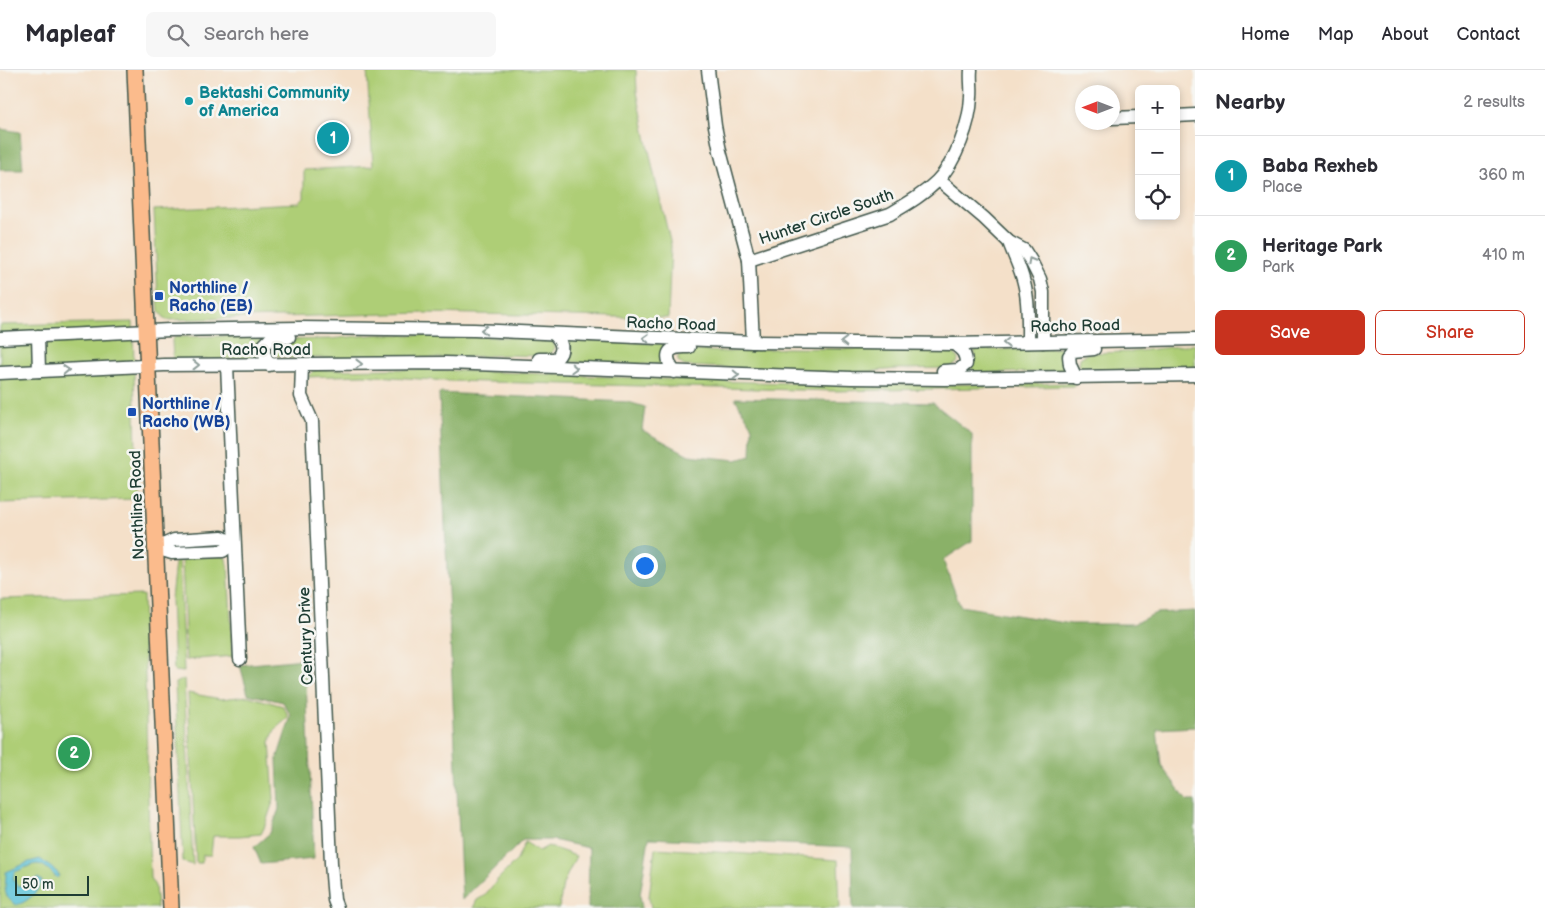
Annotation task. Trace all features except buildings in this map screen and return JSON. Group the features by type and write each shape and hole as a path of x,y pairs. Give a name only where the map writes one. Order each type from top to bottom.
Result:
{"main road":[{"name":"Northline Road","path":"135,70 171,908"}],"street":[{"path":"708,70 720,151 749,260 752,342"},
{"name":"Hunter Circle South","path":"749,260 890,214 909,203 939,180 954,156 966,129 971,96 971,70"},
{"path":"1180,116 1195,115"},
{"path":"1120,118 1135,117"},
{"path":"939,180 1009,242 1024,250 1040,279 1044,302 1043,342"},
{"path":"1009,242 1020,267 1024,284 1028,312 1028,342"},
{"path":"1024,284 1040,279"},
{"name":"Racho Road","path":"0,338 146,331 300,328 474,330 752,342 954,344 1195,339"},
{"path":"268,365 264,353 264,345 272,337 327,336 383,329"},
{"path":"460,364 504,357 556,359 561,354 562,346 560,340 554,334"},
{"path":"38,336 39,371"},
{"path":"1076,378 1070,365 1069,356 1073,351 1125,348 1175,339"},
{"path":"674,372 668,359 670,352 677,346 725,349 780,342"},
{"path":"851,378 903,371 958,370 966,364 966,355 954,344"},
{"name":"Racho Road","path":"0,373 148,366 460,364 851,378 1076,378 1195,375"},
{"path":"227,365 240,659"},
{"name":"Century Drive","path":"302,365 301,396 312,421 331,863 334,900 337,908"},
{"path":"156,548 172,553 223,551 234,543"}],"green space":[{"path":"367,70 636,70 637,92 671,245 668,318 426,313 166,320 159,311 154,210 299,203 304,198 304,170 373,166"},
{"path":"0,129 20,132 23,170 0,170"},
{"path":"133,322 137,499 0,503 0,325"},
{"path":"382,334 543,338 543,340 553,342 555,348 551,354 544,356 503,355 453,358 288,358 287,356 278,356 274,351 277,344 285,340 329,339"},
{"path":"260,335 262,337 259,345 259,358 173,359 172,340 175,337"},
{"path":"570,339 665,344 662,355 663,365 568,362"},
{"path":"1195,344 1195,368 1092,371 1092,369 1084,369 1079,365 1080,358 1088,353 1131,352"},
{"path":"787,348 945,350 946,352 954,353 958,359 957,363 949,368 897,369 852,373 684,366 678,361 678,356 688,350 726,352"},
{"path":"1061,348 1065,351 1063,361 1065,370 1063,372 970,372 974,363 975,350"},
{"path":"391,369 792,383 1073,383 1076,386 836,391 448,381 363,375 308,377 314,370"},
{"path":"439,393 628,402 645,407 642,430 689,455 736,460 751,456 752,427 735,398 933,403 972,434 972,541 943,560 960,606 1071,624 1133,624 1156,613 1195,611 1195,727 1157,729 1161,765 1187,801 1195,801 1195,908 853,908 852,847 649,838 640,895 642,908 588,908 589,848 553,840 523,840 462,900"},
{"path":"182,557 225,557 228,564 233,656 186,660"},
{"path":"179,558 184,672 174,671 171,599 175,563"},
{"path":"143,595 150,878 155,886 157,908 0,908 0,599"},
{"path":"305,659 314,859 261,864 254,847 270,833 279,809 277,759 291,716 283,702 248,694 240,665"},
{"path":"184,679 193,865 183,862 175,683"},
{"path":"188,693 221,699 248,696 283,706 289,717 275,729 270,742 274,799 261,834 213,836 211,855 203,855 202,863 196,863"},
{"path":"525,842 539,851 548,846 576,856 563,884 559,908 473,908 477,900 484,896 517,860"},
{"path":"655,848 838,860 840,908 651,908 649,897"}],"water":[{"path":"40,859 57,872 59,876 57,878 46,867 37,864 15,872 14,879 18,886 38,878 42,881 32,896 16,905 6,894 6,872"}],"place":[{"name":"Bektashi Community of America","path":"189,101"},
{"name":"Baba Rexheb","path":"333,138"},
{"name":"Northline / Racho (EB)","path":"159,296"},
{"name":"Northline / Racho (WB)","path":"132,412"},
{"name":"Heritage Park","path":"74,753"}]}
